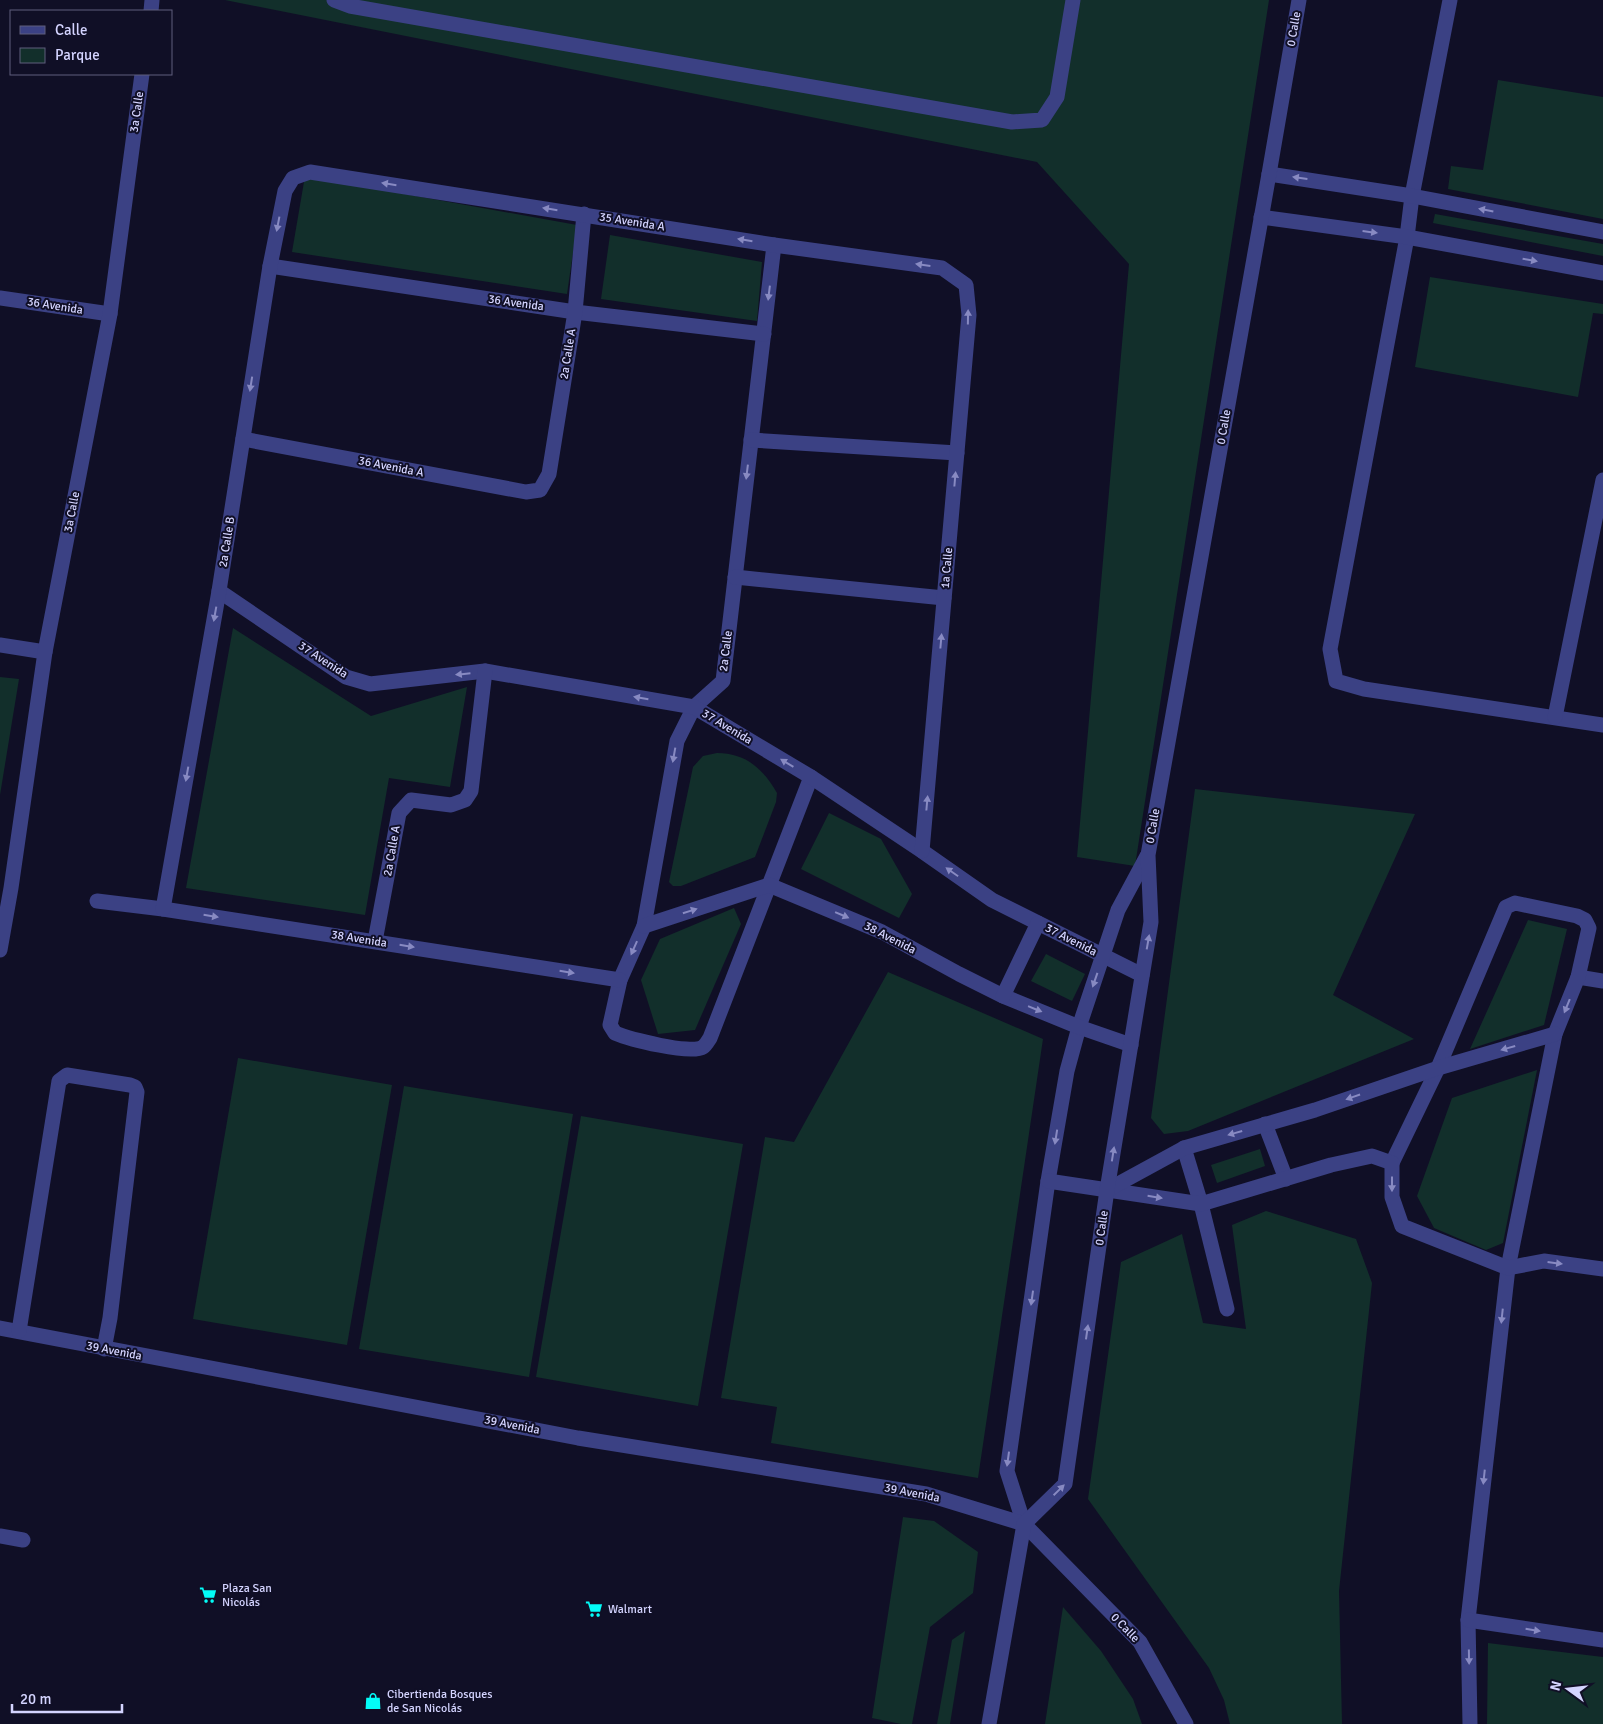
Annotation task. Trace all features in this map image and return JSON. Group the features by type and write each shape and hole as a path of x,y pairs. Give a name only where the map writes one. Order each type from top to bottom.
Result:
{"street":[{"path":"334,0 350,6 1012,122 1042,120 1057,97 1073,0"},
{"name":"0 Calle","path":"989,1724 1024,1524 1065,1484 1107,1190 1151,922 1148,855 1299,0"},
{"path":"1450,0 1412,196 1407,237 1330,649 1336,681 1364,689 1603,725"},
{"name":"3a Calle","path":"0,950 45,652 110,314 142,75"},
{"name":"35 Avenida A","path":"294,178 310,172 774,245 942,268 966,285"},
{"path":"1269,174 1412,196 1603,232"},
{"name":"2a Calle B","path":"163,908 219,591 270,266 285,191 294,178"},
{"name":"2a Calle A","path":"540,490 549,474 575,312 584,214"},
{"path":"1262,217 1407,237 1603,273"},
{"name":"2a Calle","path":"769,885 710,1038 703,1048 689,1051 627,1038 615,1033 610,1025 620,980 644,926 676,741 694,707 723,681 774,245"},
{"name":"36 Avenida","path":"270,266 575,312 764,334"},
{"name":"1a Calle","path":"922,851 969,315 966,285"},
{"name":"36 Avenida","path":"0,298 110,314"},
{"name":"36 Avenida A","path":"242,439 526,492 540,490"},
{"path":"751,440 957,453"},
{"path":"1555,717 1603,480"},
{"path":"735,577 944,598"},
{"name":"37 Avenida","path":"219,591 346,677 370,684 484,671 694,707 812,777 992,900 1142,976"},
{"path":"0,645 45,652"},
{"name":"2a Calle A","path":"375,941 399,812 410,800 451,804 465,800 471,791 484,671"},
{"path":"644,926 769,885 812,777"},
{"name":"0 Calle","path":"1148,855 1118,910 1079,1027 1067,1071 1048,1181 1007,1471 1024,1524 1140,1642 1186,1724"},
{"name":"38 Avenida","path":"769,885 882,932 1003,996 1079,1027 1131,1045"},
{"name":"38 Avenida","path":"97,901 163,908 620,980"},
{"path":"1470,1724 1468,1620 1508,1268 1555,1034 1578,977 1589,928 1584,920 1577,916 1515,904 1506,907 1438,1068 1392,1163 1392,1197 1402,1226 1508,1268 1544,1261 1603,1269"},
{"path":"1003,996 1038,923"},
{"path":"1578,977 1603,981"},
{"path":"1107,1190 1184,1148 1315,1110 1438,1068 1555,1034"},
{"path":"19,1332 59,1081 67,1075 130,1085 136,1087 137,1092 110,1318 104,1349"},
{"path":"1265,1124 1286,1179"},
{"path":"1184,1148 1202,1204 1227,1309"},
{"path":"1048,1181 1202,1204 1372,1156 1392,1163"},
{"name":"39 Avenida","path":"0,1328 578,1438 926,1494 1024,1524"},
{"path":"0,1536 24,1540"},
{"path":"1468,1620 1603,1640"}],"green space":[{"path":"225,0 1269,0 1135,866 1077,857 1129,264 1037,162"},
{"path":"1498,80 1603,97 1603,219 1448,189 1451,166 1483,170"},
{"path":"305,176 577,225 567,294 292,252"},
{"path":"1435,214 1603,244 1603,256 1433,223"},
{"path":"610,235 762,262 757,321 601,299"},
{"path":"1430,277 1603,304 1603,314 1593,313 1578,397 1415,367"},
{"path":"233,628 371,716 467,687 450,787 389,778 365,915 186,888"},
{"path":"0,677 19,679 0,795"},
{"path":"717,753 737,756 753,764 772,784 777,793 776,802 755,857 681,886 673,886 669,882 693,767 703,756"},
{"path":"1195,789 1415,814 1333,995 1414,1039 1188,1131 1164,1134 1151,1118"},
{"path":"829,813 881,839 912,894 899,918 801,869"},
{"path":"734,908 741,924 695,1030 658,1034 641,980 660,939"},
{"path":"1528,920 1567,929 1544,1025 1470,1049"},
{"path":"1046,954 1085,974 1072,1001 1031,981"},
{"path":"888,972 1043,1039 978,1478 771,1443 777,1407 721,1398 765,1137 794,1142"},
{"path":"238,1058 392,1085 347,1345 193,1319"},
{"path":"1537,1070 1503,1243 1486,1250 1434,1228 1417,1196 1452,1098"},
{"path":"404,1086 573,1114 529,1377 359,1349"},
{"path":"581,1116 743,1144 698,1406 536,1377"},
{"path":"1260,1149 1265,1166 1217,1183 1211,1165"},
{"path":"1266,1211 1356,1239 1372,1283 1339,1591 1342,1724 1230,1724 1224,1700 1209,1668 1088,1499 1121,1262 1182,1234 1203,1323 1246,1329 1232,1225"},
{"path":"903,1517 934,1521 978,1552 973,1593 930,1627 912,1724 901,1724 872,1718"},
{"path":"1063,1607 1101,1651 1133,1699 1142,1724 1045,1724"},
{"path":"965,1631 950,1724 937,1724 952,1640"},
{"path":"1488,1643 1603,1657 1603,1724 1487,1724"}],"place":[{"name":"Plaza San Nicolás","path":"208,1595"},
{"name":"Walmart","path":"594,1609"},
{"name":"Cibertienda Bosques de San Nicolás","path":"373,1701"}]}
